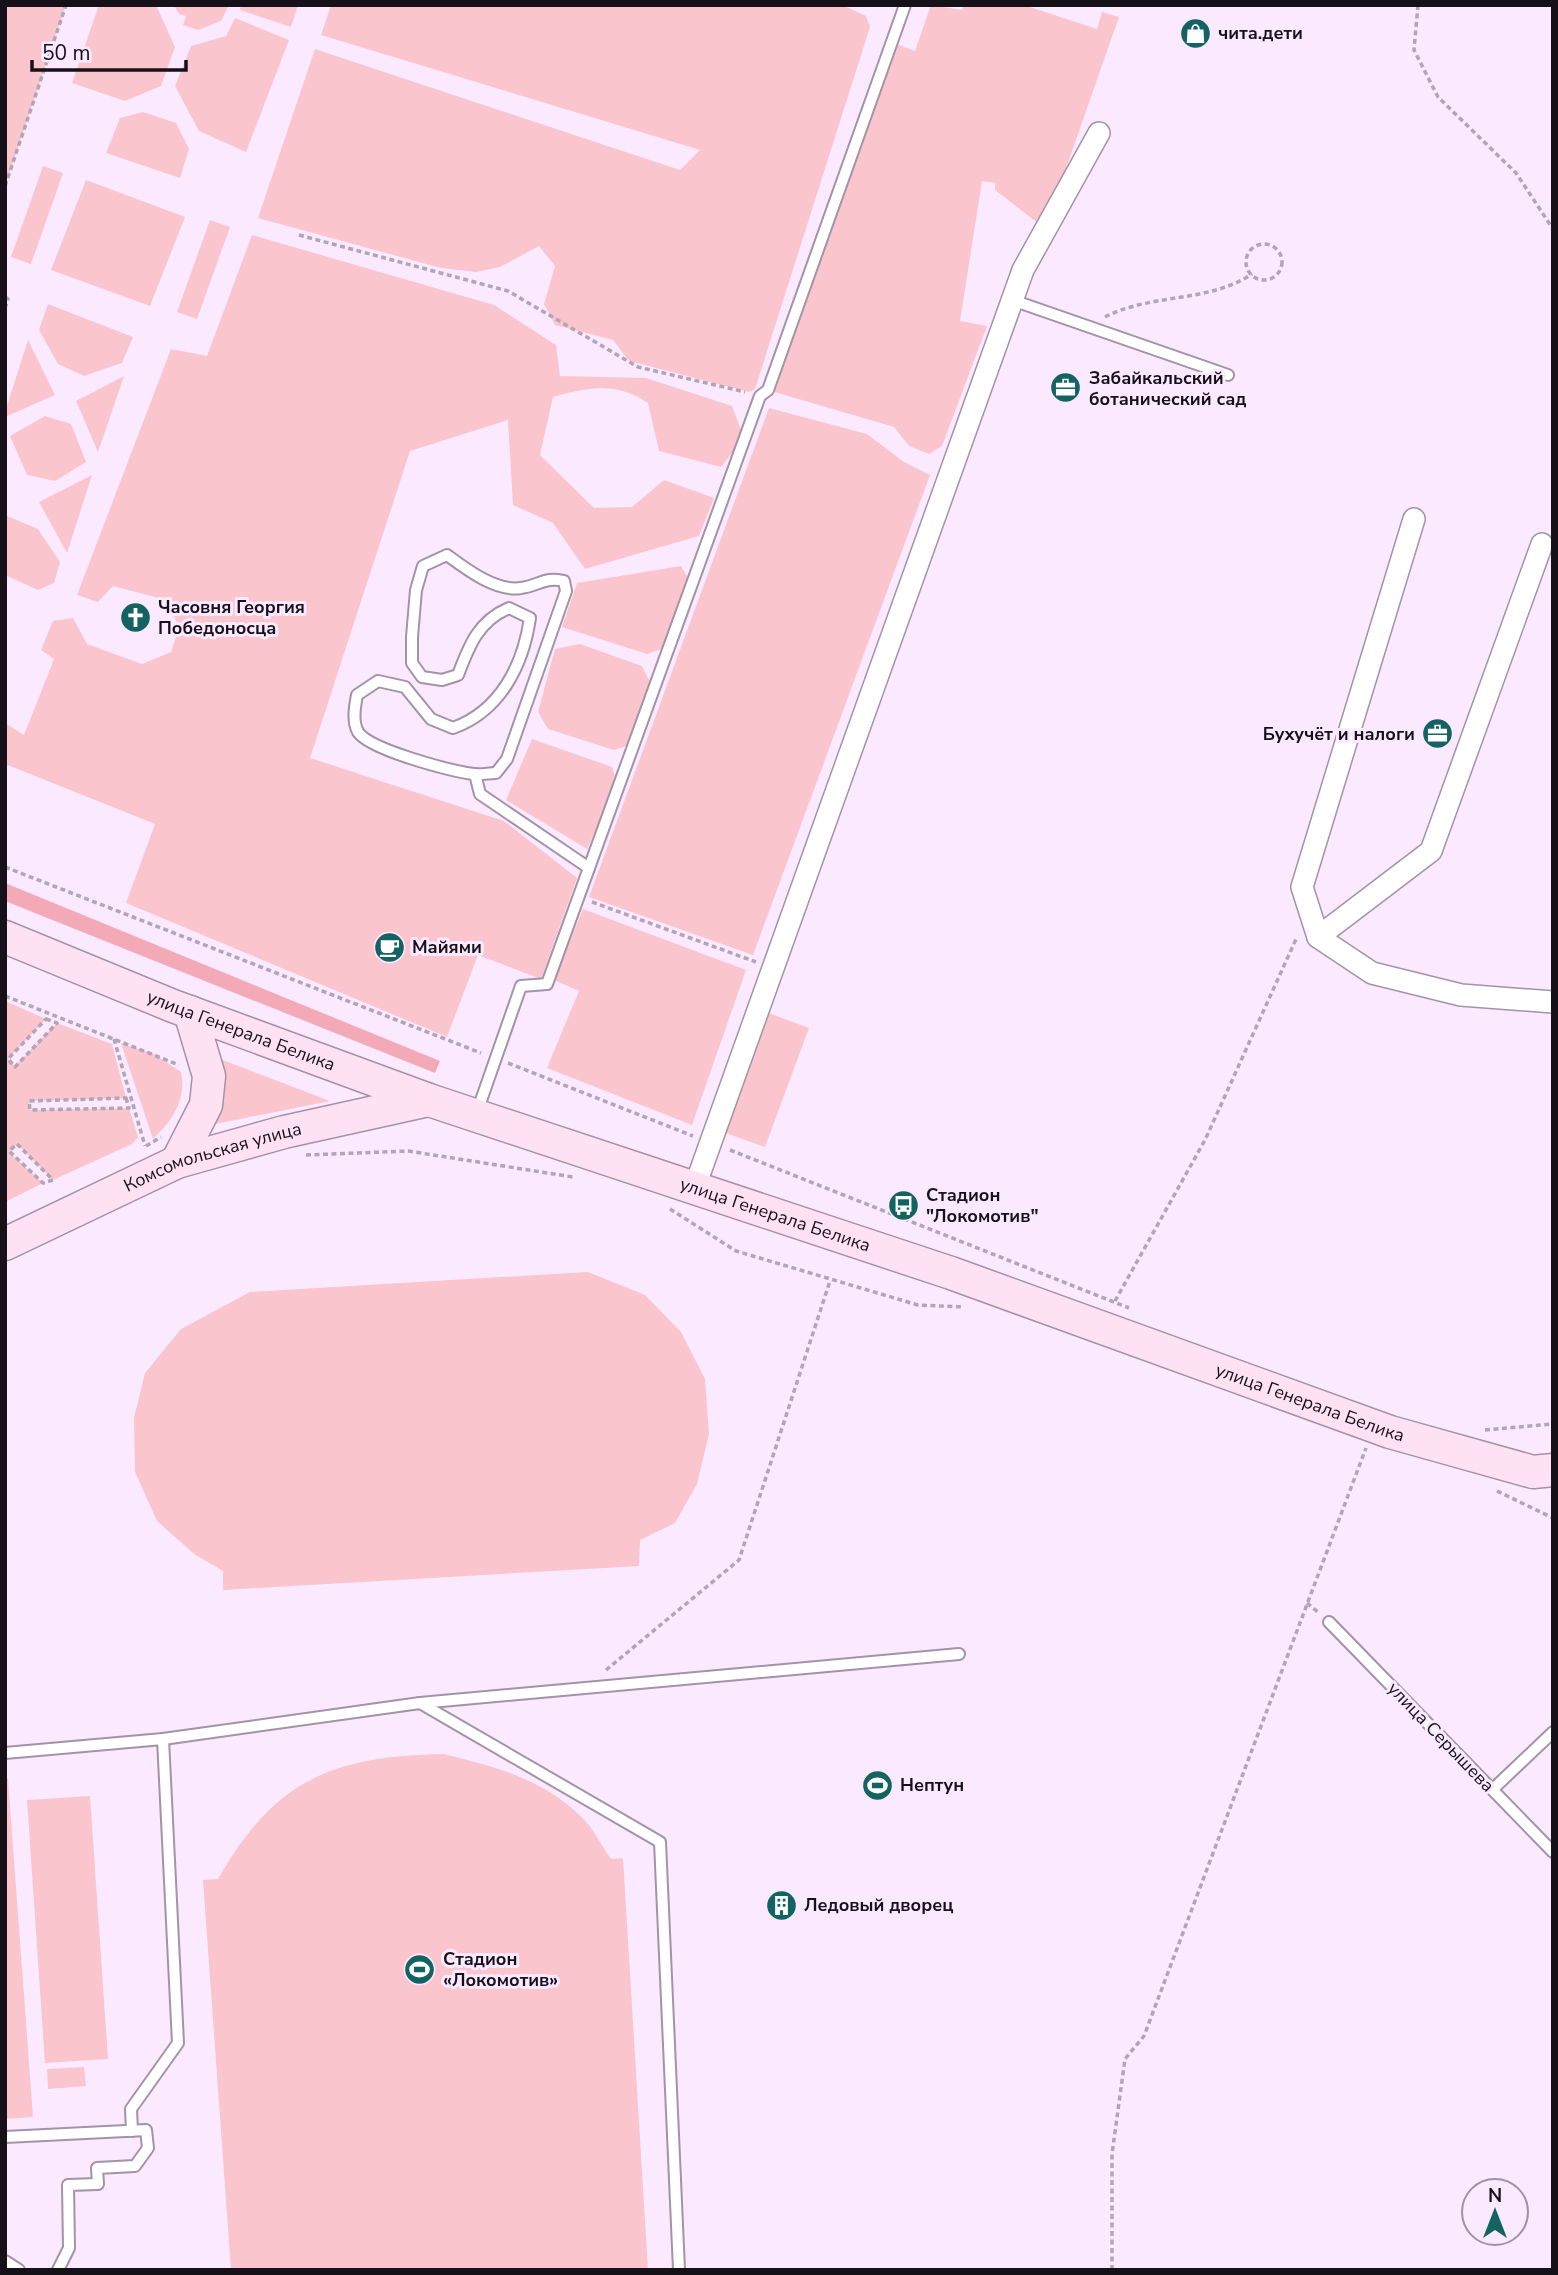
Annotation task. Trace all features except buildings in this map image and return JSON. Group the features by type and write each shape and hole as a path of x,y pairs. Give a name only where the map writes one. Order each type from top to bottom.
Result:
{"main road":[{"name":"улица Генерала Белика","path":"5,937 190,1012 429,1100 951,1273 1192,1363 1379,1438 1546,1476"},
{"path":"169,1149 206,1105 209,1076 190,1012"},
{"name":"Комсомольская улица","path":"5,1244 169,1149 284,1132 429,1100"}],"street":[{"path":"694,1188 1023,270 1099,133"},
{"path":"1414,519 1302,887 1318,937 1373,973 1461,995 1553,1002"},
{"path":"1318,937 1431,851 1542,544"}],"lane":[{"path":"476,1114 520,986 547,984 760,396 768,390 905,5"},
{"path":"1012,300 1228,375"},
{"path":"447,555 499,586 521,588 553,578 564,581 566,592 506,759 496,773 475,774 389,750 370,742 358,731 354,712 358,695 378,681 405,687 431,719 453,728 474,720 494,703 514,672 527,640 530,618 509,608 494,614 474,636 458,675 442,680 422,677 412,663 416,590 423,566 447,555"},
{"path":"475,774 480,794 589,868"},
{"name":"улица Серышева","path":"1329,1622 1553,1853"},
{"path":"5,1753 163,1740 420,1703 959,1654"},
{"path":"420,1703 660,1842 679,2270"},
{"path":"1493,1789 1553,1732"},
{"path":"132,2130 131,2109 178,2043 163,1740"},
{"path":"5,2137 146,2130 148,2148 135,2166 97,2168 98,2184 68,2185 69,2248 58,2270"},
{"path":"5,2261 19,2270"}],"path":[{"path":"5,186 66,5"},
{"path":"1418,5 1415,50 1438,97 1516,173 1553,229"},
{"path":"299,235 508,291 638,367 760,396"},
{"path":"1261,244 1278,250 1283,260 1276,276 1265,280 1252,274 1247,261 1251,250 1261,244"},
{"path":"1088,326 1144,302 1236,285 1252,274"},
{"path":"5,298 8,299 5,307"},
{"path":"5,867 1115,1301 1205,1140 1302,925 1318,937"},
{"path":"578,897 774,969"},
{"path":"5,996 178,1064 183,1075"},
{"path":"50,1020 52,1015"},
{"path":"46,1019 50,1020 57,1023 15,1067 8,1059 46,1019"},
{"path":"114,1039 146,1147"},
{"path":"126,1098 129,1108 30,1110 29,1101 126,1098"},
{"path":"17,1144 53,1180 43,1183 9,1151 17,1144"},
{"path":"134,1152 146,1147 169,1149"},
{"path":"302,1156 408,1151 575,1177"},
{"path":"659,1205 671,1209 736,1251 918,1305 963,1306 976,1311"},
{"path":"585,1688 739,1560 830,1281"},
{"path":"1477,1431 1553,1424"},
{"path":"1112,2270 1112,2154 1125,2059 1144,2036 1379,1438"}],"shaded area":[{"path":"5,5 66,5 5,186"},
{"path":"99,5 156,5 175,47 161,86 125,101 72,83"},
{"path":"174,5 228,7 221,21 198,30 183,25 186,16 179,14"},
{"path":"241,5 298,5 291,27 240,10"},
{"path":"331,5 842,5 866,16 870,27 755,389 749,392 629,361 613,340 555,325 544,304 555,266 539,246 500,267 476,272 441,268 258,218 315,49 680,170 700,150 321,35"},
{"path":"931,5 962,10 964,5 1024,5 1097,29 1102,12 1119,17 1056,197 1039,224 995,190 995,183 982,181 960,321 987,326 942,446 929,454 909,446 894,427 771,391 894,43 915,51"},
{"path":"235,18 289,40 246,152 199,131 175,86 191,46 226,36"},
{"path":"143,112 176,123 189,149 180,178 106,153 120,118"},
{"path":"43,166 63,173 31,264 11,257"},
{"path":"86,180 185,217 150,306 51,270"},
{"path":"210,220 230,227 197,319 177,312"},
{"path":"252,235 494,305 556,345 560,376 646,378 732,406 744,438 721,467 659,451 648,403 636,396 602,388 553,397 540,455 594,508 632,507 664,480 714,498 699,536 585,569 553,523 513,505 508,420 410,451 310,758 504,821 577,878 541,979 478,955 447,1037 126,903 155,824 5,764 5,723 24,735 54,659 41,650 53,621 73,618 87,644 142,664 171,652 179,627 166,600 113,586 98,602 77,595 171,349 207,356"},
{"path":"48,304 133,337 122,363 84,376 58,364 39,330"},
{"path":"28,340 55,395 5,417 5,412"},
{"path":"124,376 98,452 76,401"},
{"path":"769,408 867,434 904,462 930,475 753,955 589,897"},
{"path":"45,416 71,424 86,462 55,481 27,475 10,436"},
{"path":"92,475 67,553 39,502"},
{"path":"7,516 38,529 60,562 54,583 38,590 5,575"},
{"path":"681,566 689,580 664,648 647,654 562,627 577,583"},
{"path":"580,644 642,666 650,682 629,745 614,750 548,729 538,712 555,649"},
{"path":"532,739 612,767 617,783 587,849 506,800"},
{"path":"5,883 440,1061 435,1073 5,901"},
{"path":"583,909 746,970 692,1125 547,1068 579,991 554,980"},
{"path":"5,1001 46,1019 8,1059 15,1066 57,1023 112,1044 126,1098 29,1101 30,1110 129,1108 138,1137 132,1144 53,1180 17,1144 9,1152 43,1183 5,1202"},
{"path":"766,1012 809,1028 765,1147 723,1132"},
{"path":"121,1043 154,1054 181,1072 180,1100 166,1125 153,1139"},
{"path":"215,1057 330,1101 200,1127"},
{"path":"588,1272 645,1295 681,1332 705,1379 709,1434 697,1484 675,1523 640,1540 639,1566 223,1590 223,1571 194,1554 157,1521 135,1472 134,1418 145,1373 181,1329 250,1292"},
{"name":"Стадион «Локомотив»","path":"443,1754 502,1770 539,1786 572,1808 587,1823 611,1859 623,1858 648,2270 231,2270 203,1880 218,1879 239,1845 261,1818 285,1796 310,1780 338,1768 369,1760"},
{"path":"5,1779 8,1779 33,2117 5,2119"},
{"path":"90,1796 108,2059 45,2063 27,1800"},
{"path":"84,2067 86,2086 48,2089 47,2069"}],"place":[{"name":"чита.дети","path":"1195,33"},
{"name":"Забайкальский ботанический сад","path":"1066,388"},
{"name":"Часовня Георгия Победоносца","path":"135,617"},
{"name":"Бухучёт и налоги","path":"1438,734"},
{"name":"Майями","path":"389,947"},
{"name":"Стадион \"Локомотив\"","path":"903,1205"},
{"name":"Нептун","path":"877,1785"},
{"name":"Ледовый дворец","path":"781,1905"},
{"name":"Стадион «Локомотив»","path":"420,1969"}]}
